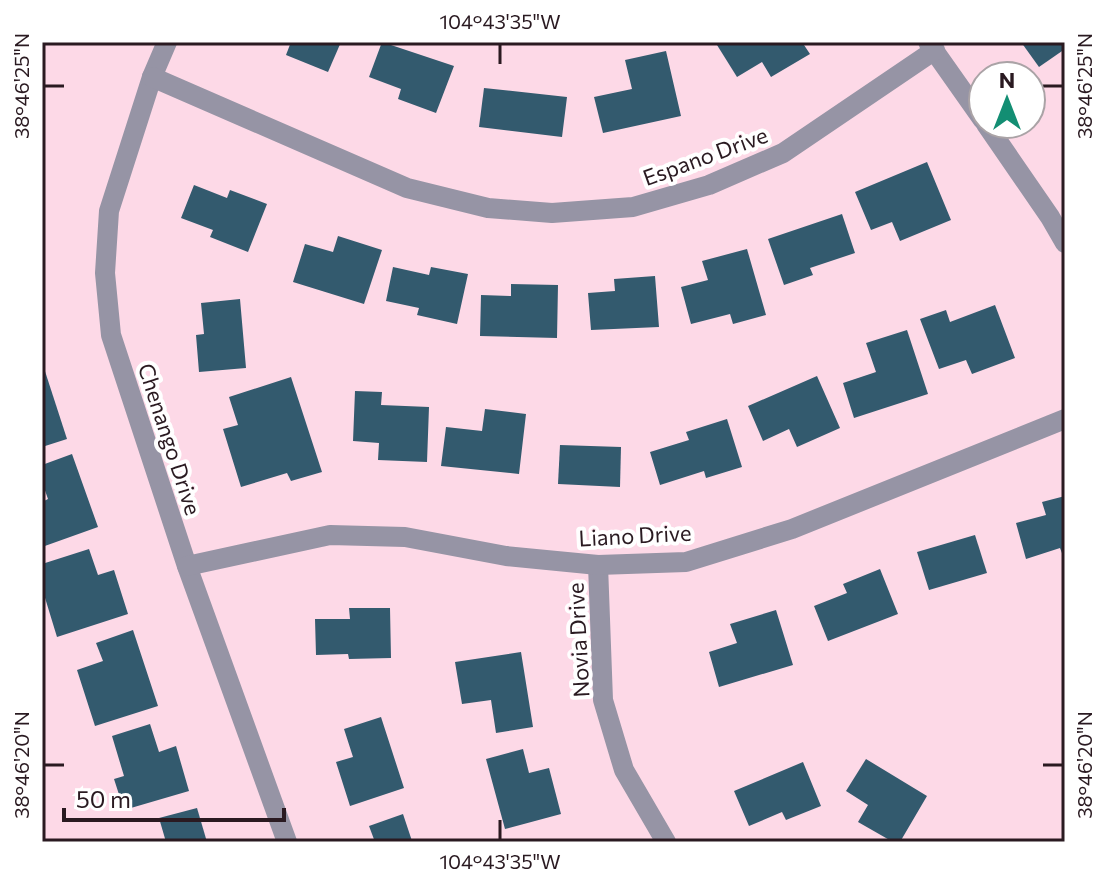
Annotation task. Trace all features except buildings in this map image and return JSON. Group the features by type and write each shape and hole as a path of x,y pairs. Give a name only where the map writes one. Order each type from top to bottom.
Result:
{"street":[{"name":"Chenango Drive","path":"167,42 152,77 109,211 105,273 111,335 187,566 287,842"},
{"name":"Espano Drive","path":"152,77 407,188 488,208 552,213 633,207 709,185 783,153 932,46"},
{"path":"932,46 967,97"},
{"path":"996,140 1065,243"},
{"name":"Liano Drive","path":"187,566 330,535 405,537 506,556 598,565 686,562 792,529 1065,419"},
{"name":"Novia Drive","path":"598,565 603,700 624,770 666,842"}]}
